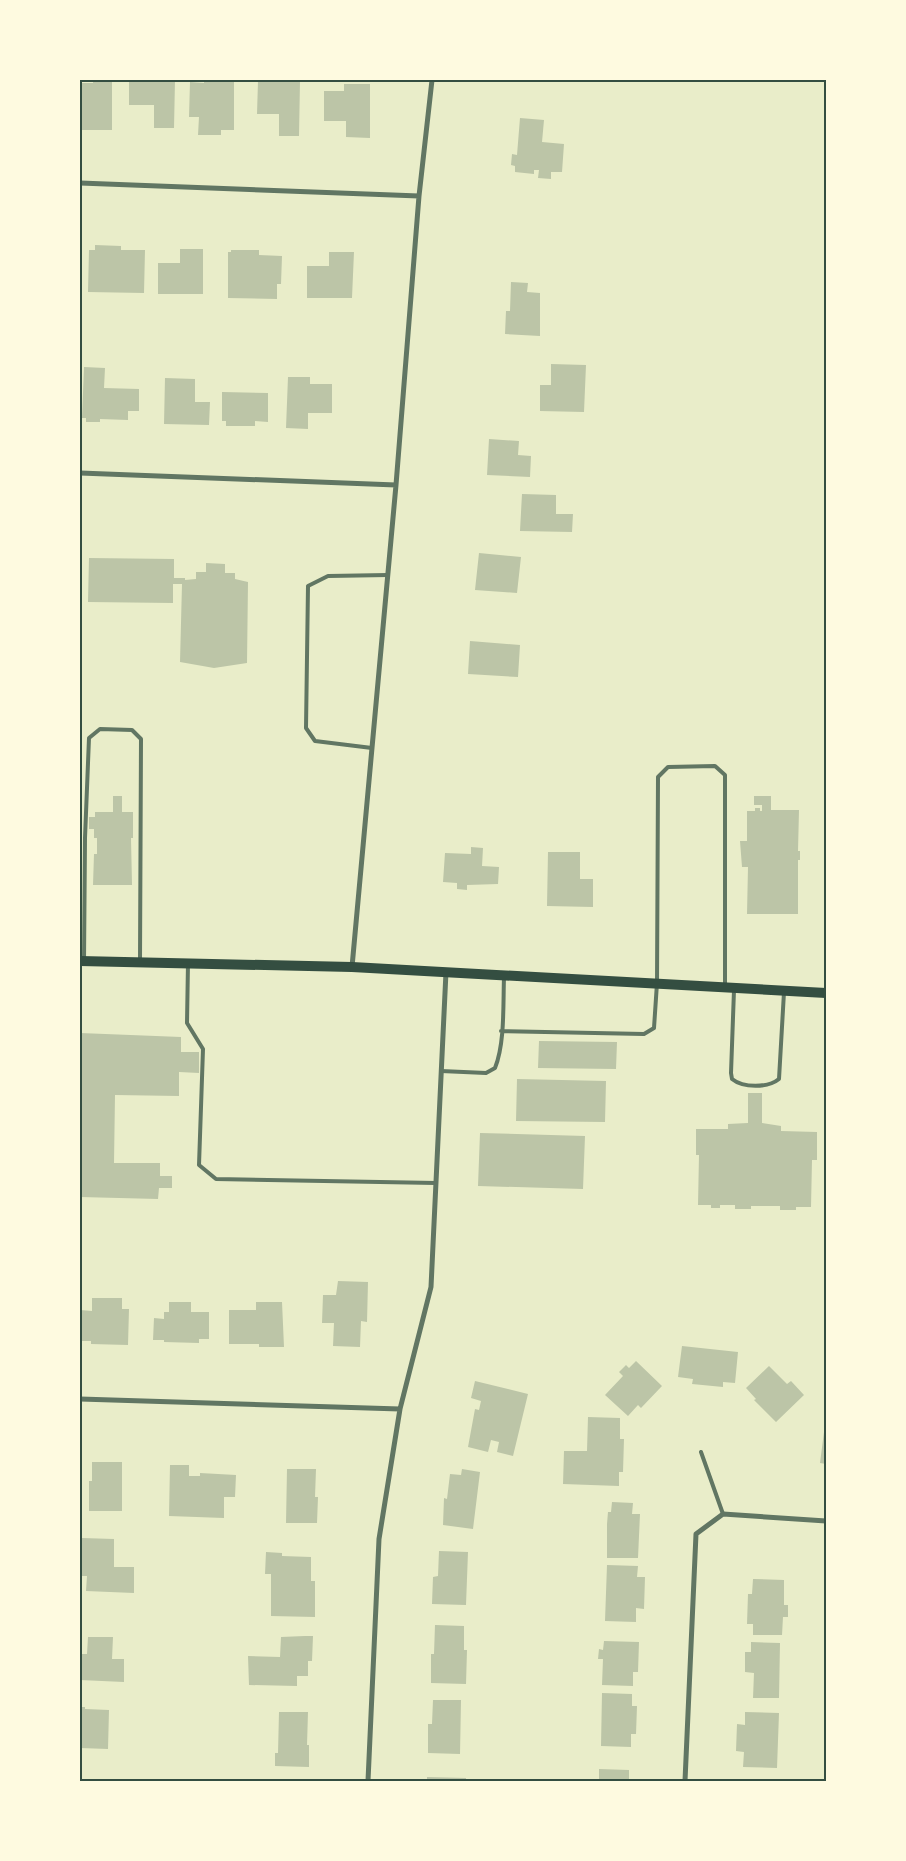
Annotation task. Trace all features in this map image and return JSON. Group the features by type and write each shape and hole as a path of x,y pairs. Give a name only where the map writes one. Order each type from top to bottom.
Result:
{"main road":[{"path":"82,961 352,967 826,993"}],"street":[{"path":"352,967 420,196 432,80"},
{"path":"80,183 420,196"},
{"path":"80,473 396,485"},
{"path":"368,1781 379,1539 400,1408 431,1287 446,972"},
{"path":"80,1399 400,1408"},
{"path":"685,1781 696,1534 723,1514 826,1521"}],"lane":[{"path":"372,748 315,741 306,728 308,586 328,576 388,575"},
{"path":"82,961 82,879 89,738 100,729 132,730 141,739 140,962"},
{"path":"501,1032 644,1034 654,1028 657,983 658,777 668,767 715,766 725,775 731,1073 732,1079 738,1084 773,1084 779,1079 784,990"},
{"path":"188,963 187,1022 203,1049 199,1165 216,1179 436,1183"},
{"path":"441,1071 486,1073 495,1068 498,1060 501,1032 504,975"},
{"path":"701,1452 723,1514"}],"building":[{"path":"93,80 112,80 112,130 80,130 80,83 93,83"},
{"path":"129,80 175,80 174,128 154,128 154,105 129,105"},
{"path":"204,80 234,80 234,130 221,130 221,135 198,135 199,117 189,117 190,82 204,83"},
{"path":"258,81 300,81 299,136 279,136 279,114 257,114"},
{"path":"344,84 370,84 370,138 346,137 346,121 324,121 324,91 344,91"},
{"path":"520,118 544,120 542,142 564,144 562,172 551,172 551,179 538,178 539,170 534,170 534,174 515,172 515,166 511,165 512,154 517,155"},
{"path":"95,245 121,246 121,250 145,250 144,293 88,292 89,250 95,250"},
{"path":"180,249 203,249 203,294 158,294 158,263 180,263"},
{"path":"231,250 259,250 259,255 282,256 281,284 277,284 277,299 228,298 228,252 231,252"},
{"path":"329,252 354,252 352,298 307,298 307,266 329,266"},
{"path":"511,282 528,283 527,292 540,293 540,336 505,334 506,311 510,311"},
{"path":"551,364 586,365 584,412 540,411 540,385 551,385"},
{"path":"84,367 105,368 104,388 139,389 139,411 128,411 128,420 100,419 100,422 86,422 86,418 82,418"},
{"path":"288,377 310,377 310,384 332,384 332,413 308,413 308,429 286,428"},
{"path":"165,378 195,379 195,402 210,402 209,425 164,424"},
{"path":"222,392 268,393 268,422 255,421 255,426 226,426 226,421 222,421"},
{"path":"489,439 519,441 518,455 531,456 530,477 487,475"},
{"path":"522,494 556,495 556,514 573,514 572,532 520,531"},
{"path":"479,553 521,557 517,593 475,590"},
{"path":"89,558 174,559 174,578 185,578 185,580 196,579 196,572 206,572 206,563 225,564 225,573 235,573 235,579 248,582 247,663 214,668 180,662 182,584 173,584 173,603 88,602"},
{"path":"470,641 520,645 518,677 468,674"},
{"path":"113,796 122,796 122,812 133,812 133,838 131,838 132,885 93,885 94,854 97,854 97,838 94,838 94,829 89,829 89,817 95,817 95,812 113,812"},
{"path":"754,796 771,796 771,810 799,810 798,914 747,914 748,867 742,867 740,841 747,841 747,811 755,811 755,808 760,808 760,811 762,811 762,805 754,805"},
{"path":"471,847 483,848 482,866 499,867 498,884 467,885 467,890 457,889 457,883 443,882 445,853 471,854"},
{"path":"548,852 580,852 580,879 593,879 593,907 547,906"},
{"path":"80,1033 181,1037 181,1052 199,1052 199,1073 179,1072 179,1096 115,1095 114,1163 160,1163 160,1176 172,1176 172,1188 159,1188 158,1199 80,1197"},
{"path":"539,1041 617,1042 616,1069 538,1068"},
{"path":"517,1079 606,1081 605,1122 516,1121"},
{"path":"748,1093 762,1093 762,1123 781,1126 781,1131 817,1132 817,1160 812,1160 811,1207 796,1207 796,1210 780,1210 780,1206 751,1206 751,1209 735,1209 735,1205 720,1205 720,1208 711,1208 711,1205 698,1205 699,1155 696,1155 696,1129 728,1129 728,1124 748,1123"},
{"path":"480,1133 585,1136 583,1189 478,1186"},
{"path":"338,1281 368,1282 367,1322 361,1321 360,1347 333,1346 334,1323 322,1323 323,1295 336,1295"},
{"path":"92,1298 122,1298 122,1309 129,1309 128,1345 91,1344 91,1341 80,1341 80,1310 92,1311"},
{"path":"169,1302 191,1302 191,1312 209,1312 209,1339 199,1339 199,1343 153,1340 154,1318 164,1319 164,1312 169,1312"},
{"path":"256,1302 282,1302 284,1347 259,1347 259,1344 229,1344 229,1310 256,1310"},
{"path":"682,1346 738,1352 735,1383 723,1382 723,1387 692,1384 693,1379 678,1377"},
{"path":"636,1361 662,1386 641,1408 638,1405 628,1416 605,1395 623,1376 619,1372 626,1365 629,1368"},
{"path":"769,1366 787,1384 791,1381 804,1395 776,1422 754,1400 756,1399 746,1388"},
{"path":"475,1381 528,1394 513,1456 497,1452 499,1442 491,1440 488,1452 468,1447 475,1409 479,1410 481,1401 471,1398"},
{"path":"588,1417 620,1418 620,1439 624,1439 623,1472 619,1472 619,1486 563,1484 564,1451 587,1451"},
{"path":"824,1432 826,1433 826,1464 820,1463"},
{"path":"92,1462 122,1462 122,1511 89,1511 89,1481 92,1481"},
{"path":"170,1465 189,1465 189,1476 200,1476 200,1473 236,1475 235,1497 224,1497 224,1518 169,1516"},
{"path":"287,1469 316,1469 315,1497 318,1497 317,1523 286,1523"},
{"path":"462,1469 480,1472 473,1529 443,1525 444,1498 447,1499 450,1474 461,1475"},
{"path":"612,1502 633,1503 632,1514 640,1514 638,1558 607,1558 608,1512 611,1512"},
{"path":"82,1538 114,1539 114,1567 134,1567 134,1593 86,1591 87,1576 81,1576"},
{"path":"439,1551 468,1552 466,1605 432,1604 433,1577 438,1576"},
{"path":"266,1552 282,1553 282,1556 311,1557 311,1581 315,1581 315,1617 271,1616 271,1574 265,1574"},
{"path":"607,1565 638,1566 637,1577 645,1577 644,1609 636,1608 636,1622 605,1621"},
{"path":"753,1579 784,1580 784,1605 788,1605 788,1617 783,1617 782,1635 753,1635 753,1624 747,1624 748,1594 752,1594"},
{"path":"435,1625 464,1626 464,1650 467,1650 466,1684 431,1683 431,1654 434,1654"},
{"path":"313,1636 312,1661 308,1661 308,1676 297,1676 297,1686 249,1685 248,1656 280,1657 281,1637"},
{"path":"88,1637 113,1637 112,1659 124,1659 124,1682 80,1680 80,1654 87,1654"},
{"path":"604,1641 639,1642 638,1672 633,1672 633,1686 602,1685 603,1659 598,1659 599,1649 603,1650"},
{"path":"751,1642 780,1643 779,1698 753,1698 754,1673 745,1672 745,1652 751,1652"},
{"path":"602,1693 632,1694 632,1706 637,1706 636,1734 631,1734 631,1747 601,1746"},
{"path":"433,1700 461,1700 460,1754 428,1753 428,1724 432,1724"},
{"path":"80,1707 109,1710 108,1749 80,1748"},
{"path":"279,1712 308,1712 307,1745 309,1745 309,1767 275,1766 275,1753 278,1753"},
{"path":"745,1712 779,1713 777,1768 743,1767 744,1752 736,1751 737,1724 745,1725"},
{"path":"599,1769 629,1770 629,1781 599,1781"},
{"path":"427,1777 466,1778 466,1781 427,1781"}]}
